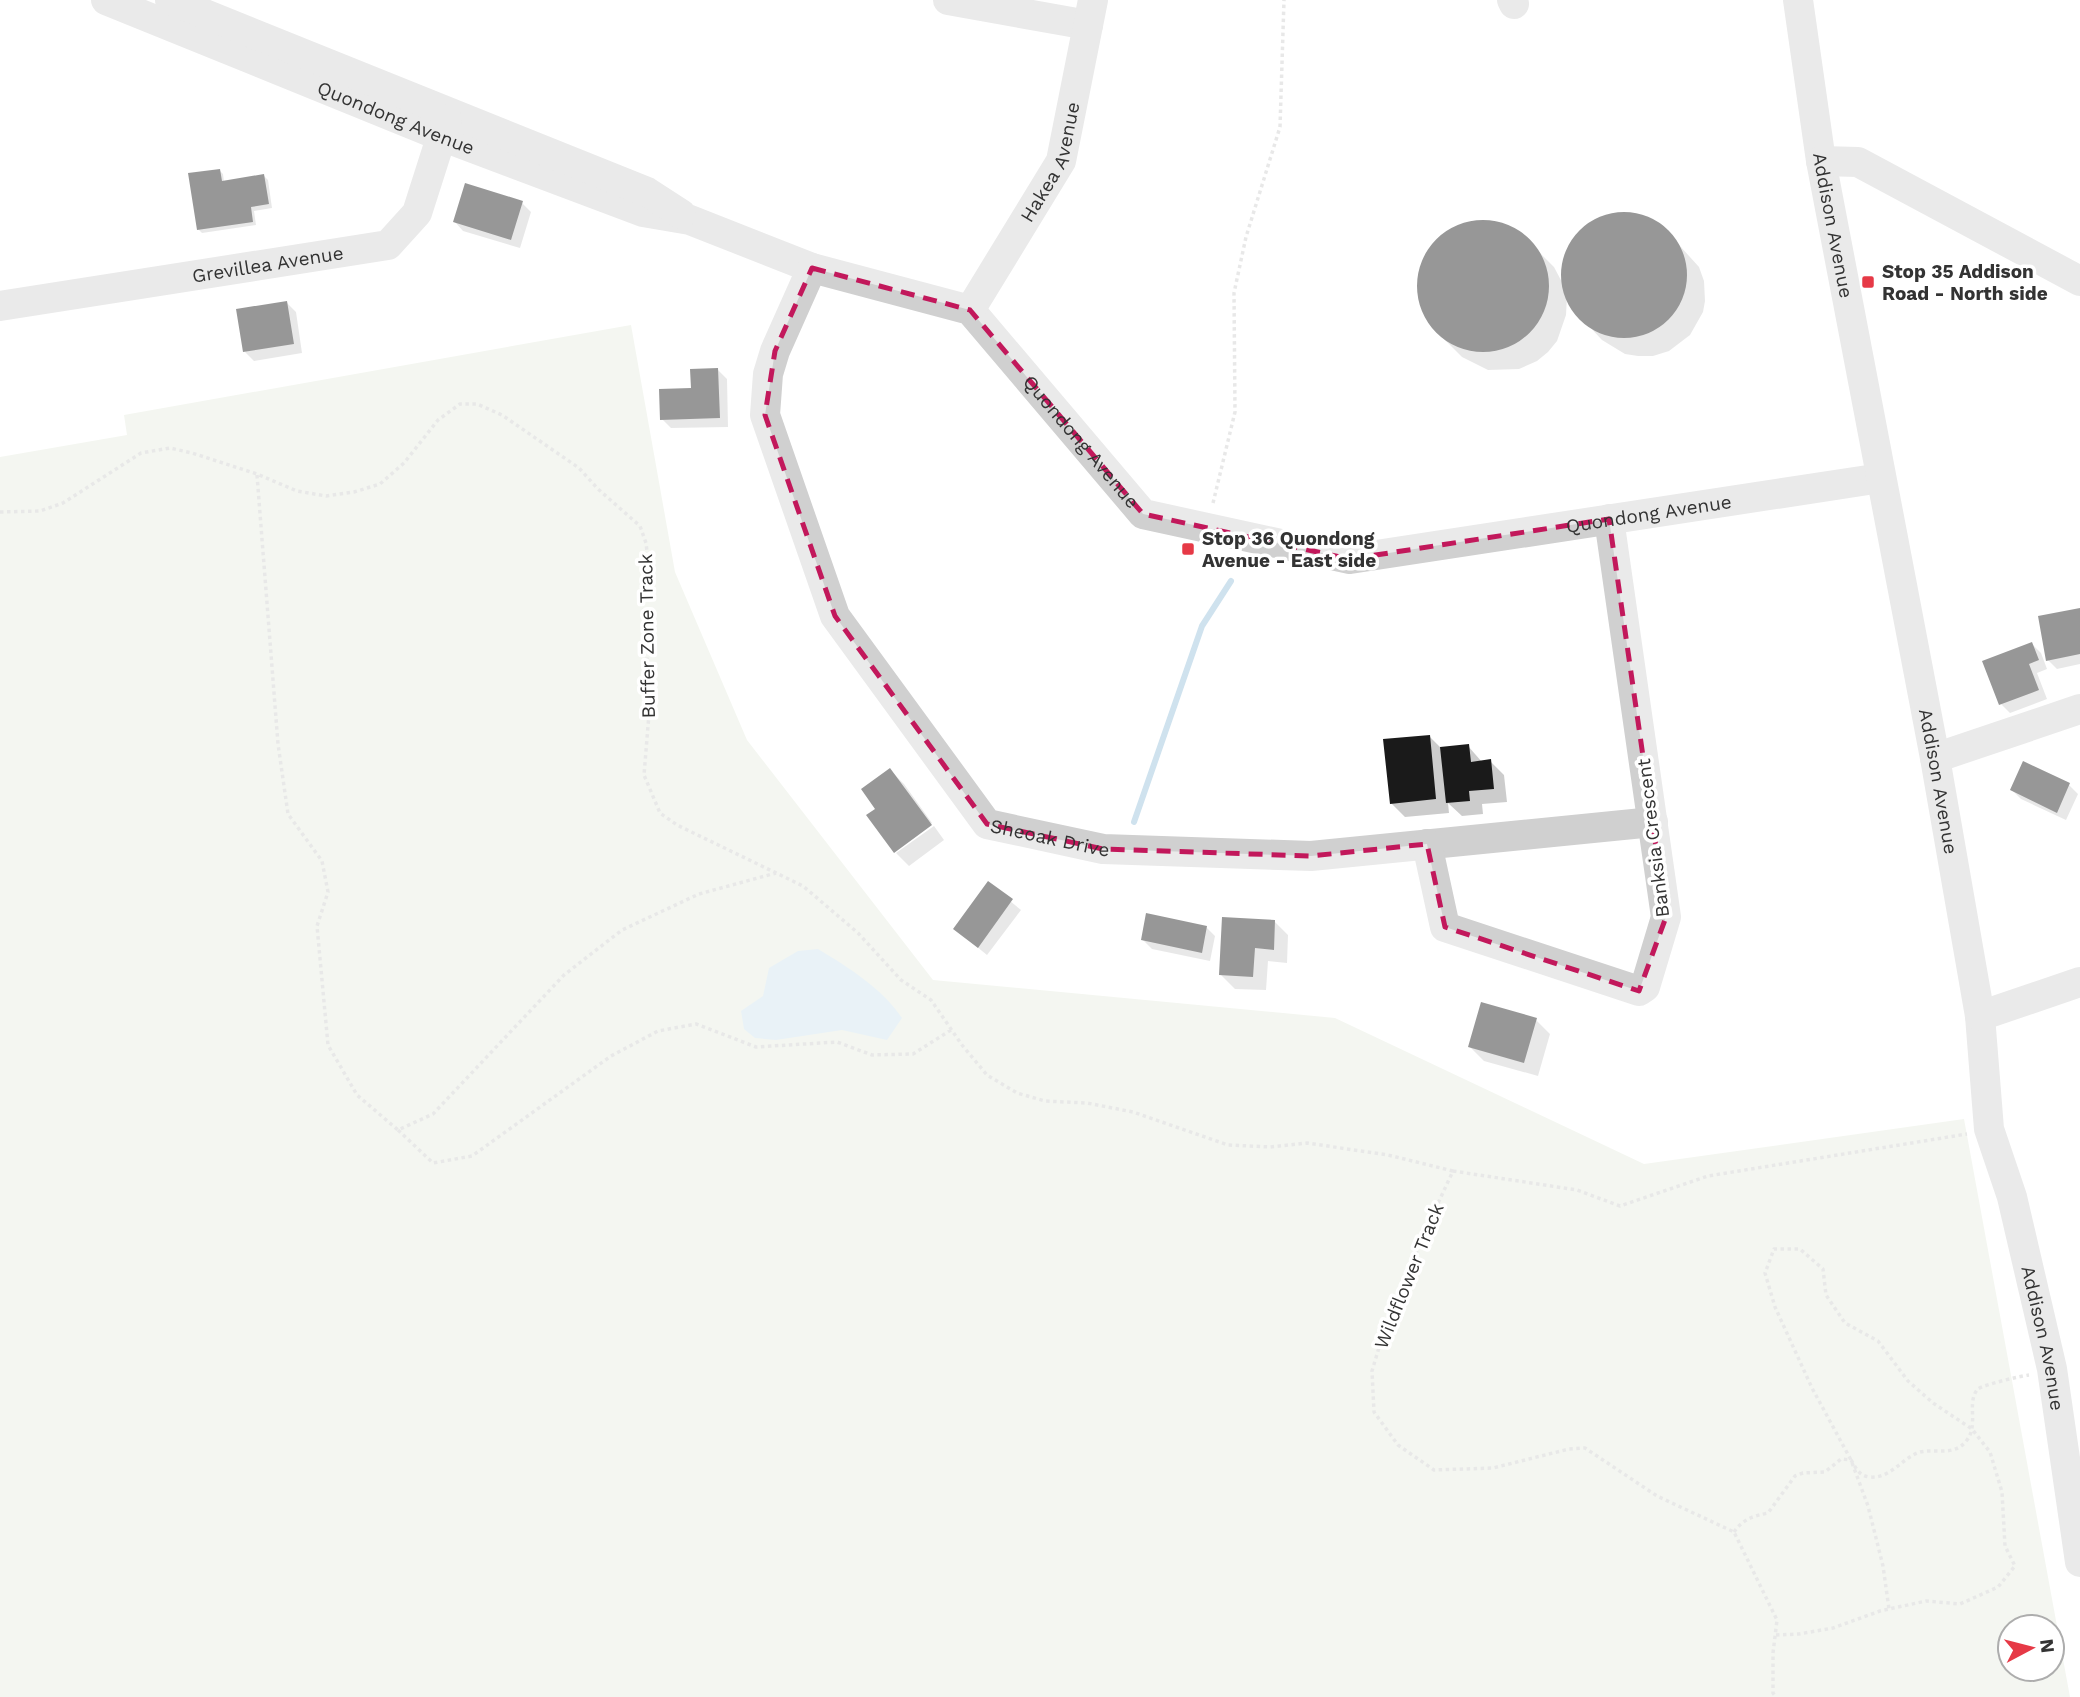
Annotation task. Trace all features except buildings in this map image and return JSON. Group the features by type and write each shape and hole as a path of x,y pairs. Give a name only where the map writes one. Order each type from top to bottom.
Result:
{"street":[{"name":"Quondong Avenue","path":"106,0 445,124"},
{"name":"Quondong Avenue","path":"170,0 643,212 690,220 812,268 970,310 1143,514 1350,559 1881,478"},
{"path":"948,0 1091,13"},
{"name":"Addison Avenue","path":"1798,0 1821,161 1935,758 1980,1016 1989,1129 2012,1197 2052,1370 2080,1562"},
{"name":"Hakea Avenue","path":"970,310 1061,161 1091,13"},
{"name":"Grevillea Avenue","path":"0,306 388,245 417,213 445,124"},
{"path":"1821,161 1858,162 2080,281"},
{"name":"Sheoak Drive","path":"812,268 775,351 768,374 765,415 835,616 987,824 1103,849 1311,856 1653,822"},
{"name":"Banksia Crescent","path":"1427,844 1445,927 1639,991 1645,987 1666,917 1609,519"},
{"path":"1935,758 2080,709"},
{"path":"1980,1016 2080,982"}],"path":[{"path":"1207,527 1236,412 1234,293 1246,237 1280,127 1284,0"},
{"name":"Buffer Zone Track","path":"0,512 40,511 63,503 141,453 170,448 257,474 297,491 326,496 354,492 380,484 404,463 438,420 460,404 477,404 502,415 579,468 598,489 640,526 646,543 649,568 643,600 650,702 644,775 660,813 677,825 803,886 858,933 901,980 931,1000 987,1075 1017,1093 1045,1101 1087,1103 1133,1112 1228,1145 1270,1147 1307,1143 1388,1155 1453,1171"},
{"path":"257,474 278,744 288,814 322,861 328,892 317,926 328,1045 357,1095 433,1163 472,1156 611,1056 658,1031 696,1024 756,1047 837,1042 872,1055 913,1054 951,1030"},
{"path":"398,1130 433,1114 564,975 622,930 699,894 778,872"},
{"path":"1453,1171 1577,1190 1620,1206 1708,1176 1961,1136 1989,1129"},
{"name":"Wildflower Track","path":"1453,1171 1420,1242 1402,1294 1383,1334 1372,1371 1374,1412 1398,1445 1434,1470 1493,1468 1569,1449 1586,1448 1657,1496 1734,1532"},
{"path":"1775,1634 1799,1634 1833,1628 1889,1609 1926,1601 1960,1604 1998,1587 2015,1566 2005,1546 2003,1492 1990,1452 1972,1429 1933,1403 1909,1381 1878,1341 1845,1323 1826,1295 1823,1269 1800,1250 1774,1250 1765,1273 1775,1307 1812,1388 1859,1473 1870,1477 1878,1476 1890,1472 1915,1454 1927,1450 1948,1451 1962,1446 1972,1429 1972,1400 1978,1390 1986,1384 2052,1370"},
{"path":"1776,1697 1773,1693 1777,1620 1734,1532 1741,1522 1754,1515 1768,1513 1796,1476 1825,1472 1841,1460 1851,1460"},
{"path":"1851,1460 1868,1506 1884,1566 1889,1609"}],"highlighted area":[{"path":"812,268 970,310 1143,514 1350,559 1609,519 1666,917 1639,991 1445,927 1427,844 1311,856 1103,849 987,824 835,616 765,415 775,351"}],"shaded area":[{"path":"631,325 675,572 747,740 933,980 1335,1018 1644,1164 1964,1119 2055,1613 1996,1613 1996,1683 2066,1683 2066,1675 2070,1697 0,1697 0,457 127,435 124,415"}],"water":[{"path":"818,949 864,979 894,1007 902,1018 887,1040 842,1030 776,1040 755,1038 744,1029 741,1011 763,996 769,968 798,951"}],"waterway":[{"path":"1134,822 1202,626 1231,581"}],"place":[{"name":"Stop 35 Addison Road - North side","path":"1868,282"},
{"name":"Stop 36 Quondong Avenue - East side","path":"1188,549"}]}
